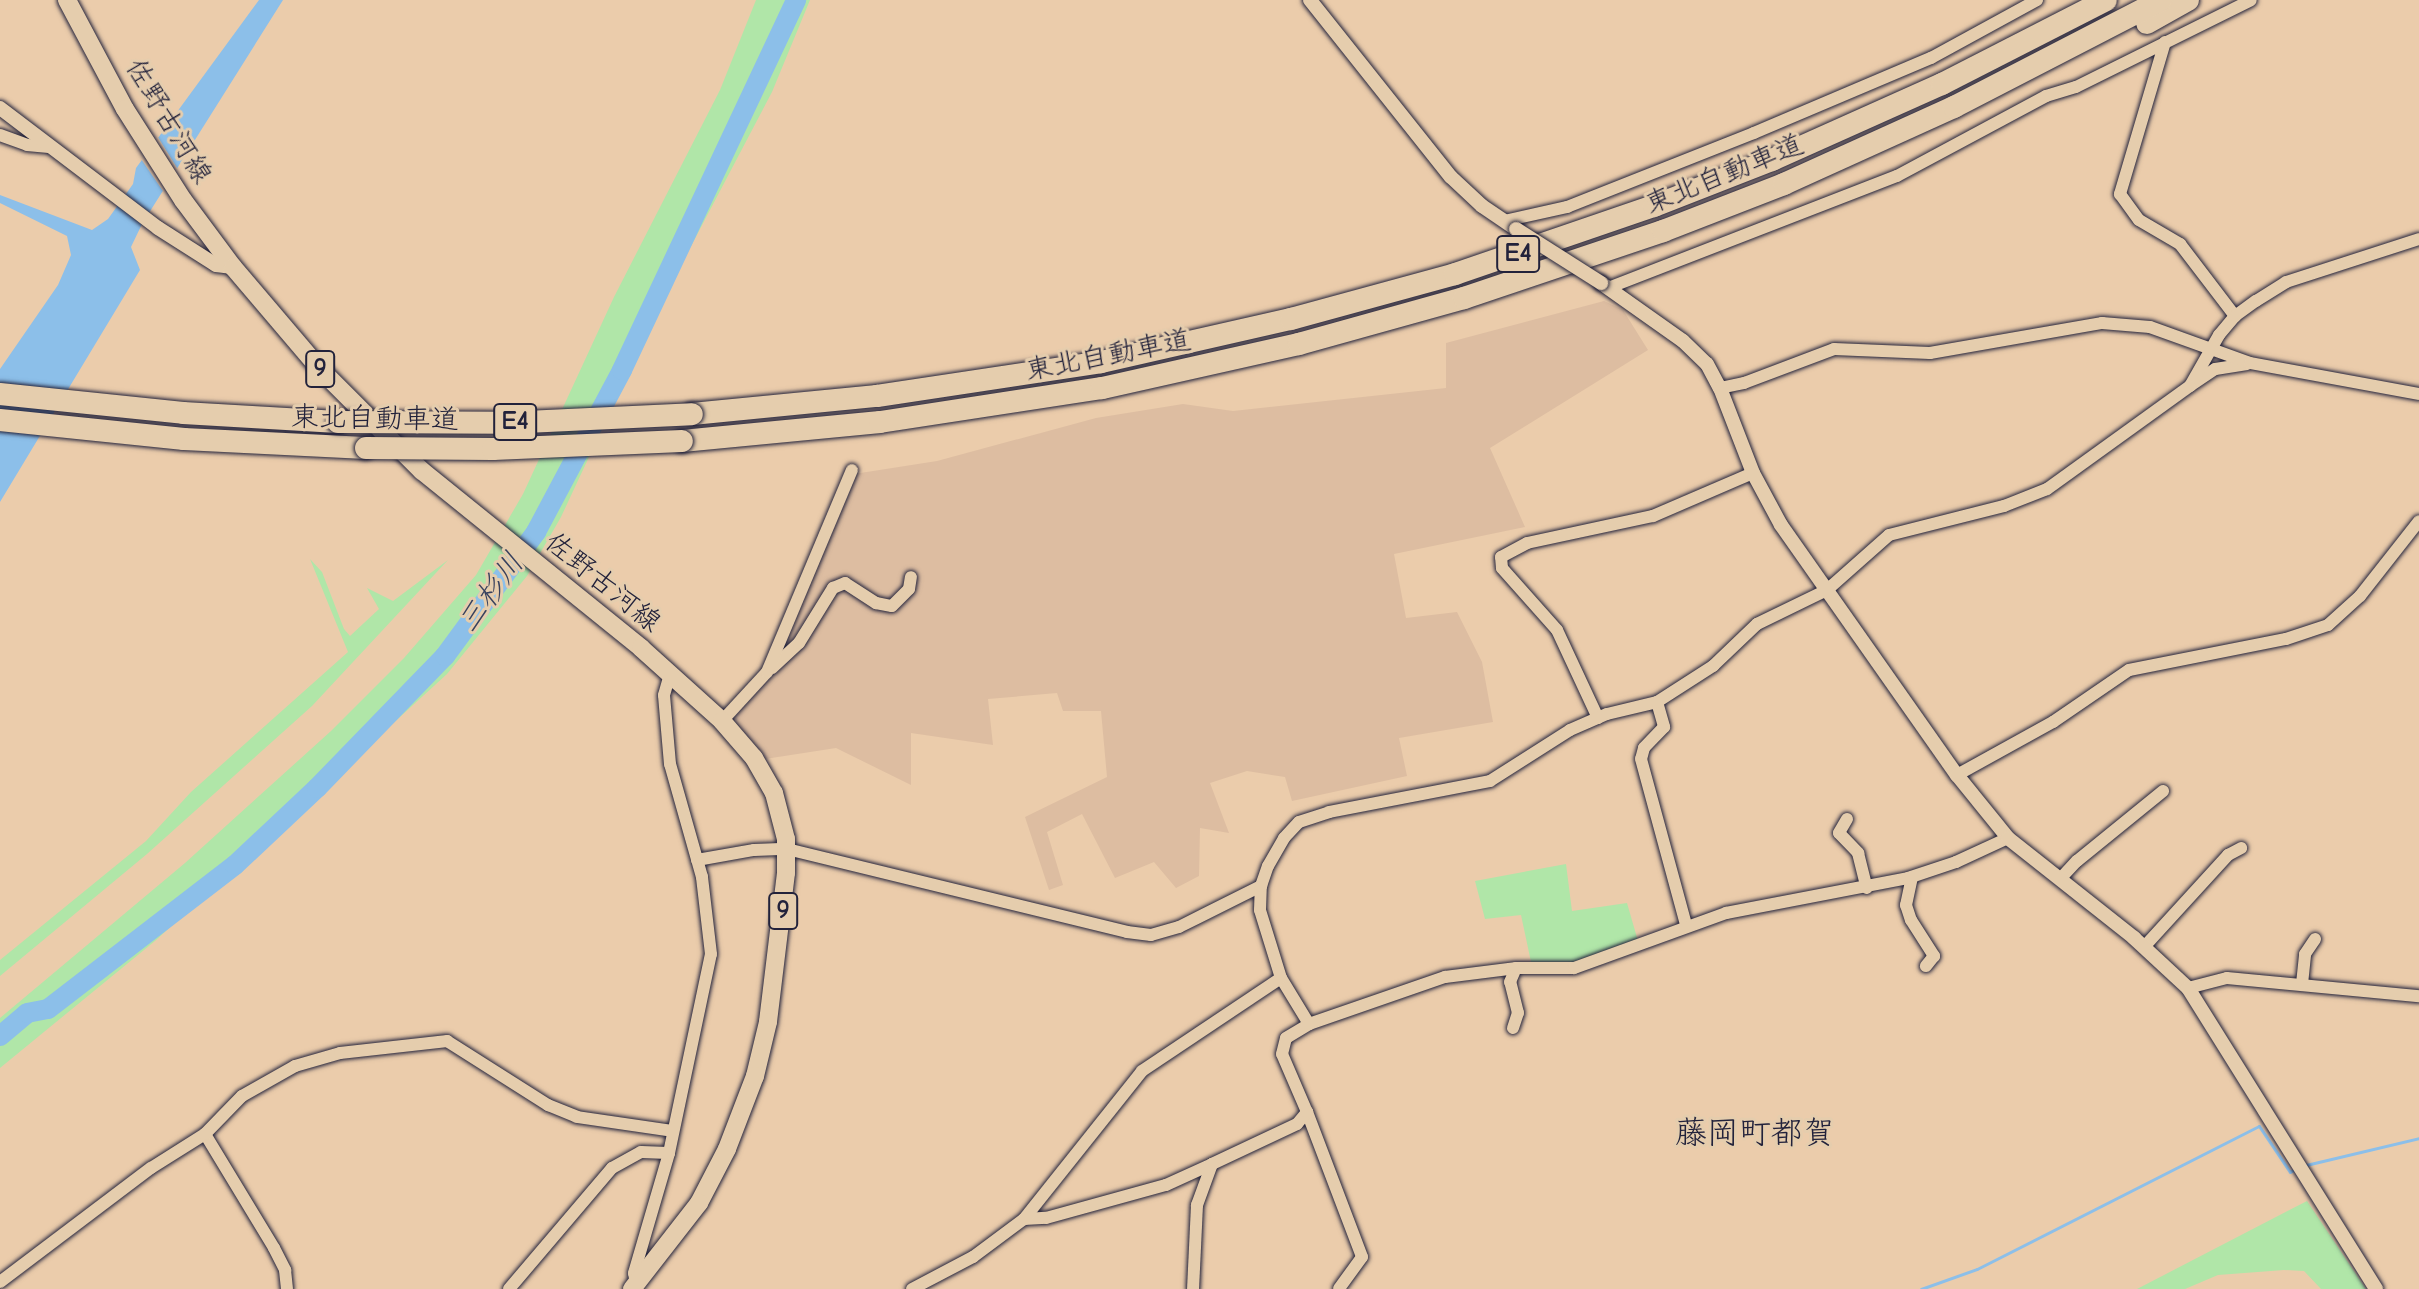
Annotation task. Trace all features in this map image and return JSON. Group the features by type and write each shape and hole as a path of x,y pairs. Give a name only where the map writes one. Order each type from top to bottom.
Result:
{"highway":[{"path":"2071,19 2097,0"},
{"name":"東北自動車道","path":"0,394 338,422 504,423 692,414 877,396 1000,379 1185,344 1356,302 1533,249 1730,177 1884,111 2106,0"},
{"name":"東北自動車道","path":"0,420 79,430 282,446 493,449 682,441 818,429 1004,405 1178,373 1299,344 1464,298 1573,263 1784,184 1897,134 2070,49 2161,0"},
{"path":"1897,134 1960,119 2090,55 2188,0"}],"main road":[{"name":"佐野古河線","path":"67,0 146,143 178,193 233,267 356,407 422,471 670,674 722,721 767,777 779,808 787,849 768,1022 751,1087 727,1149 699,1203 634,1286"}],"street":[{"path":"1310,0 1451,177 1510,225 1683,341 1707,364 1720,388 1753,473 1781,525 1957,775 2008,838 2144,947 2188,988 2376,1289"},
{"path":"1510,225 1567,207 1754,133 1931,58 2037,0"},
{"path":"1605,286 1897,176 2046,96 2076,87 2251,0"},
{"path":"2165,42 2157,78 2134,137 2120,194 2139,220 2180,244 2235,316"},
{"path":"0,108 147,220 216,265 233,267"},
{"path":"0,135 27,145 49,147"},
{"path":"2190,386 2235,316 2286,282 2419,239"},
{"path":"1720,388 1744,383 1834,349 1930,353 2102,323 2150,327 2250,363 2337,382 2419,394"},
{"path":"1309,1024 1281,978 1260,910 1261,886 1290,829 1309,817 1490,781 1570,730 1598,718 1657,702 1713,666 1757,624 1827,590 1889,535 2004,506 2047,489 2215,369 2250,363"},
{"path":"767,672 852,470"},
{"path":"1598,718 1557,630 1502,568 1501,557 1527,543 1653,516 1753,473"},
{"path":"1957,775 2053,722 2129,670 2286,639 2328,625 2360,596 2419,521"},
{"path":"722,721 799,643 833,588 845,583 876,603 892,606 909,589 911,577"},
{"path":"634,1286 640,1248 669,1153 711,954 706,898 670,764 664,695 670,674"},
{"path":"1657,702 1664,727 1644,748 1641,759 1686,925"},
{"path":"2060,879 2077,861 2163,791"},
{"path":"1847,819 1839,833 1858,853 1867,888"},
{"path":"1339,1289 1362,1257 1282,1054 1286,1038 1309,1024 1419,984 1516,968 1574,968 1726,913 1912,877 2008,838"},
{"path":"2144,947 2228,855 2241,848"},
{"path":"697,860 754,850 787,849 1140,934 1179,927 1261,886"},
{"path":"1912,877 1906,905 1911,920 1934,956 1926,966"},
{"path":"2302,984 2305,954 2315,939"},
{"path":"1513,1028 1518,1013 1510,982 1516,968"},
{"path":"912,1289 973,1257 1024,1219 1142,1071 1281,978"},
{"path":"2188,988 2227,978 2419,996"},
{"path":"0,1282 151,1168 205,1134 242,1096 295,1066 340,1053 447,1041 548,1105 577,1117 673,1131"},
{"path":"1024,1219 1046,1218 1166,1185 1297,1124 1307,1112"},
{"path":"205,1134 274,1248 285,1270 287,1289"},
{"path":"509,1289 612,1168 641,1152 669,1153"},
{"path":"1193,1289 1197,1205 1212,1164"}],"shaded area":[{"path":"1604,301 1623,310 1648,350 1490,448 1525,527 1394,554 1406,618 1457,612 1482,662 1493,722 1399,738 1407,776 1292,801 1285,777 1247,771 1210,783 1229,833 1200,828 1199,876 1176,888 1154,862 1115,878 1082,814 1047,832 1063,885 1049,890 1025,817 1107,777 1101,711 1063,711 1057,693 988,699 993,745 911,733 911,785 836,748 765,759 737,725 735,716 773,674 854,474 937,461 1096,418 1183,404 1233,411 1446,388 1446,343"}],"green space":[{"path":"756,0 810,0 772,92 658,309 561,517 527,576 447,674 155,941 0,1068 0,1043 45,1003 24,1006 0,1027 0,1018 185,863 331,731 404,658 476,575 523,494 614,297 720,90"},
{"path":"310,559 322,572 344,629 350,636 379,609 367,588 393,601 448,560 312,706 147,854 0,976 0,960 146,841 191,792 348,652"},
{"path":"1566,864 1572,911 1627,903 1638,941 1577,962 1531,962 1521,915 1485,919 1475,881"},
{"path":"2307,1201 2366,1289 2321,1289 2304,1271 2284,1270 2218,1275 2185,1289 2137,1289"}],"water":[{"path":"259,0 283,0 142,224 131,247 140,270 0,502 0,369 58,285 71,255 67,236 0,203 0,195 92,230 108,219 133,184 136,168"},
{"path":"45,1003 43,1009 0,1043 0,1027 24,1006"}],"pier":[{"path":"156,134 179,171 165,194 139,156"}],"waterway":[{"name":"三杉川","path":"0,1036 27,1013 48,1009 235,865 317,788 445,656 536,532 622,370 796,0"},
{"path":"1921,1289 1977,1269 2259,1126 2290,1172 2295,1169"},
{"path":"2306,1165 2419,1138"}],"district":[{"name":"藤岡町都賀","path":"1755,1133"}]}
